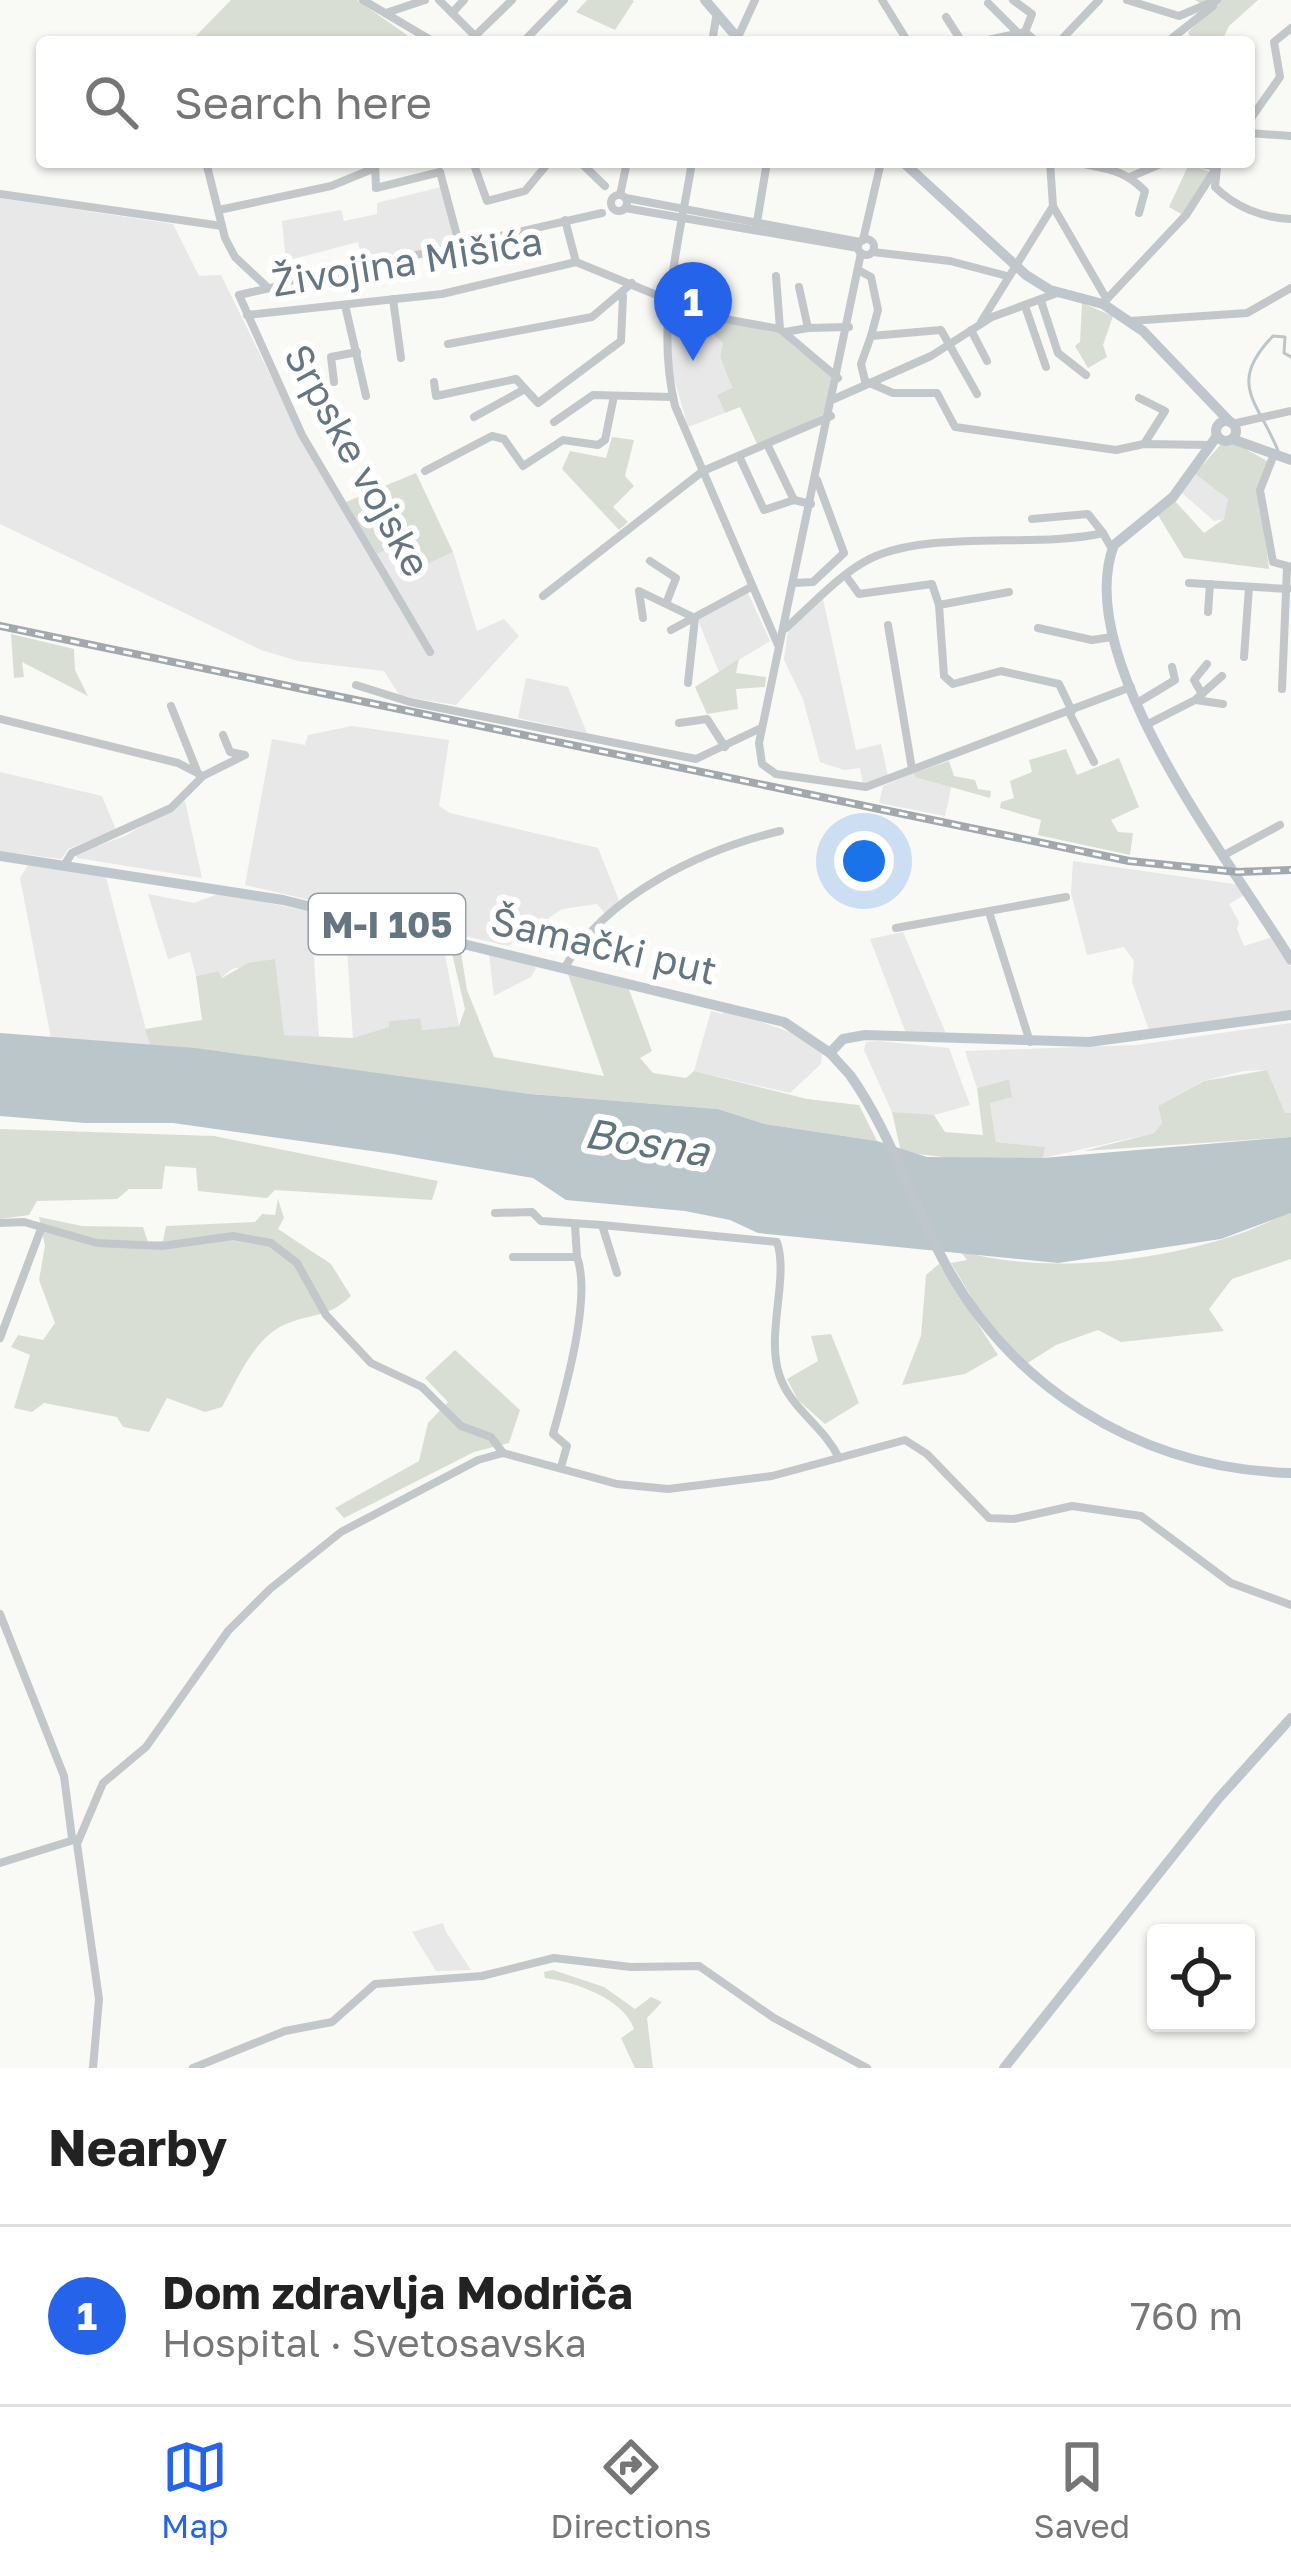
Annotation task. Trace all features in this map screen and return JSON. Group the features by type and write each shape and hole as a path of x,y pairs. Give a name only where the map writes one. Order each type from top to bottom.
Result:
{"main road":[{"path":"705,0 735,36"},
{"path":"911,168 1010,270 1058,292 1105,302 1213,404 1226,432 1259,453 1291,460"},
{"path":"1226,432 1173,497 1120,537 1112,550 1104,605 1146,724 1291,960"},
{"name":"Šamački put","path":"0,856 283,900 760,1013 796,1028 830,1053"},
{"path":"830,1053 851,1040 1112,1041 1286,1015"},
{"path":"850,1075 851,1040"},
{"name":"M-I 105","path":"830,1053 867,1100 938,1252 993,1338 1035,1379 1079,1410 1179,1455 1291,1473"},
{"path":"1004,2068 1205,1815 1291,1718"}],"street":[{"path":"363,0 424,36"},
{"path":"385,14 425,0"},
{"path":"439,0 475,36"},
{"path":"452,13 464,0"},
{"path":"481,36 512,0"},
{"path":"530,36 564,0"},
{"path":"740,36 754,0"},
{"path":"883,0 904,36"},
{"path":"1004,36 1022,32 1032,14 1013,0"},
{"path":"1065,36 1099,0"},
{"path":"1127,0 1179,16 1218,0"},
{"path":"1174,36 1218,0"},
{"path":"988,3 1028,36"},
{"path":"946,17 958,36"},
{"path":"713,36 716,18"},
{"path":"1255,112 1280,77 1274,42 1291,28"},
{"path":"1255,133 1291,136"},
{"path":"208,168 235,256 268,288 602,214 619,201 626,168"},
{"path":"219,210 331,186 369,168"},
{"path":"375,168 376,188 436,168"},
{"path":"439,168 459,243"},
{"path":"475,168 487,201 525,190 544,168"},
{"path":"586,168 619,201 1010,270"},
{"path":"691,168 668,297 665,352 673,397 779,646"},
{"path":"756,226 766,168"},
{"path":"880,168 762,727 760,758 771,772 857,788 1131,687"},
{"path":"1051,168 1054,206 1105,302 1186,215 1215,168"},
{"path":"1115,168 1145,191 1139,213"},
{"path":"1130,178 1152,168"},
{"path":"1218,168 1219,192 1263,216 1291,219"},
{"path":"0,194 222,226"},
{"path":"975,326 1054,206"},
{"name":"Živojina Mišića","path":"565,220 576,262"},
{"name":"Živojina Mišića","path":"248,315 468,290 576,262 708,316 782,330"},
{"path":"860,271 871,277 877,298 861,364 868,384"},
{"path":"776,276 782,330 796,348 838,378"},
{"path":"448,344 592,317 623,296 632,283"},
{"path":"799,287 808,328"},
{"name":"Srpske vojske","path":"268,288 239,295 302,435 430,652"},
{"path":"1130,321 1247,313 1291,288"},
{"path":"834,400 953,343 975,326 1058,292"},
{"path":"434,382 436,396 517,379 538,403 621,341 623,296"},
{"path":"392,299 401,358"},
{"path":"1041,301 1055,349 1086,375"},
{"path":"345,305 366,396"},
{"path":"1025,306 1046,367"},
{"path":"975,326 987,361"},
{"path":"782,330 849,327"},
{"path":"871,336 941,330 953,343 976,394"},
{"path":"334,382 331,356 357,352"},
{"path":"868,384 893,393 937,393 948,422 965,430 1116,450 1226,432 1291,411"},
{"path":"474,417 526,389"},
{"path":"424,471 492,436 504,439 515,462 523,466 562,440 598,445 605,440 614,396"},
{"path":"554,422 580,400 673,397"},
{"path":"1139,398 1165,412 1144,444"},
{"path":"543,596 703,471 831,416"},
{"path":"767,444 794,500"},
{"path":"739,456 764,510 794,500 811,504"},
{"path":"1273,457 1260,490 1273,562 1289,567 1282,689"},
{"path":"793,583 813,582 844,553 816,479"},
{"path":"1032,519 1088,514 1112,550"},
{"path":"783,630 866,560 930,546 1072,540 1102,532"},
{"path":"650,561 676,578 667,601"},
{"path":"846,577 859,594 932,584 949,683 1001,671 1059,684 1094,762"},
{"path":"1190,583 1288,589"},
{"path":"1208,612 1210,584"},
{"path":"671,630 752,587"},
{"path":"1244,657 1250,587"},
{"path":"643,618 638,592 667,601 694,618"},
{"path":"938,605 1009,592"},
{"path":"688,683 694,618"},
{"path":"888,625 911,769"},
{"path":"1038,628 1092,640 1112,638"},
{"path":"1198,697 1194,680 1207,664"},
{"path":"1137,703 1175,680 1172,667"},
{"path":"1146,724 1198,697 1222,676"},
{"path":"356,685 674,757 695,759 762,727"},
{"path":"1198,697 1223,704"},
{"path":"171,706 200,774"},
{"path":"0,719 200,774"},
{"path":"679,723 706,719 725,747"},
{"path":"65,864 72,854 171,808 200,774 245,755 230,752 223,735"},
{"path":"1226,854 1280,825"},
{"path":"566,967 603,923 682,867 734,843 780,831"},
{"path":"896,928 1066,897"},
{"path":"989,911 1031,1043"},
{"path":"495,1213 532,1212 542,1221 777,1242 778,1373 796,1406 826,1433 839,1458"},
{"path":"0,1223 24,1222 97,1243 162,1246 233,1236 271,1243 297,1263 326,1315 370,1363 422,1388 461,1426 491,1437 503,1454"},
{"path":"561,1467 566,1442 553,1434 568,1388 582,1280 575,1225"},
{"path":"602,1225 616,1273"},
{"path":"0,1338 41,1229"},
{"path":"513,1258 577,1257"},
{"path":"0,1863 75,1838 103,1783 146,1748 239,1617 341,1532 478,1460 503,1454 616,1484 668,1489 772,1476 910,1442 940,1466 975,1509 998,1520 1072,1506 1141,1516 1231,1582 1291,1605"},
{"path":"0,1614 64,1776 99,1999 93,2068"},
{"path":"193,2068 285,2031 332,2022 375,1984 482,1976 554,1958 631,1967 699,1966 774,2018 867,2068"}],"shaded area":[{"path":"231,0 357,0 407,35 407,36 196,36"},
{"path":"587,0 634,1 615,30 576,12"},
{"path":"1195,0 1258,0 1224,36 1190,36 1188,32 1211,10"},
{"path":"1187,168 1210,172 1183,215 1169,207"},
{"path":"441,187 455,242 363,263 358,242 286,261 282,221 341,210 344,221 377,214 377,203"},
{"path":"0,198 173,224 199,276 221,275 303,442 369,557 403,540 420,566 453,552 477,631 504,619 519,636 456,705 400,696 384,671 298,661 261,650 0,524"},
{"path":"1082,303 1113,316 1103,345 1107,357 1088,368 1075,346 1080,342"},
{"path":"671,304 712,319 723,343 720,357 732,389 717,395 725,413 688,427 669,360"},
{"path":"712,319 783,334 820,365 831,377 824,414 758,446 740,407 725,413 717,395 732,388 720,357 723,343 713,334"},
{"path":"612,437 634,440 625,476 634,486 613,507 628,522 619,530 562,469 570,451 606,458"},
{"path":"1233,442 1269,462 1259,486 1269,569 1184,558 1158,515 1175,501 1204,533 1224,519 1228,499 1195,474 1221,444"},
{"path":"416,473 453,552 420,567 403,541 377,554 346,502"},
{"path":"1195,474 1228,499 1224,519 1214,521 1182,493"},
{"path":"748,593 770,641 719,672 698,620"},
{"path":"823,599 856,750 881,744 888,776 863,784 860,768 844,770 820,762 803,699 784,660 788,630"},
{"path":"11,634 74,649 75,670 88,696 22,662 24,677 14,678"},
{"path":"739,659 736,673 766,677 765,687 736,689 738,709 707,714 695,687"},
{"path":"526,678 568,687 587,733 518,718"},
{"path":"352,726 449,740 439,806 450,813 598,848 620,903 606,915 597,904 562,909 508,946 245,885 272,739 305,745 308,735"},
{"path":"1066,749 1077,775 1119,758 1139,807 1111,820 1118,832 1133,833 1130,855 1038,835 1041,820 1000,808 1001,802 1014,798 1010,781 1032,772 1029,760"},
{"path":"949,761 954,776 975,780 978,789 991,791 990,798 915,777 914,773"},
{"path":"0,772 102,796 116,830 68,849 61,859 0,851"},
{"path":"914,773 952,784 945,816 879,803 883,786"},
{"path":"185,801 202,878 77,858 76,854 125,836"},
{"path":"1073,861 1241,885 1246,894 1229,904 1239,922 1237,929 1244,946 1273,937 1291,967 1291,1012 1150,1033 1132,982 1134,961 1124,947 1087,955 1071,893"},
{"path":"28,865 105,874 150,1045 51,1038 20,878"},
{"path":"221,893 311,912 319,1037 283,1035 275,960 232,969 221,978 217,971 196,976 190,952 168,959 148,894 194,903"},
{"path":"345,921 443,945 459,1026 421,1030 419,1018 390,1021 390,1027 353,1038"},
{"path":"903,932 947,1036 906,1033 870,939"},
{"path":"450,945 460,947 467,990 494,1057 604,1076 568,974 628,987 652,1051 640,1058 653,1073 686,1078 694,1071 807,1099 859,1105 877,1141 765,1124 718,1109 530,1094 150,1045 145,1029 202,1020 196,976 218,971 222,978 248,963 275,959 284,1035 353,1038 389,1027 389,1021 420,1018 422,1030 459,1026 465,1009"},
{"path":"489,954 536,968 531,977 494,996"},
{"path":"725,1009 792,1033 822,1053 821,1064 790,1093 694,1071 711,1011 723,1014"},
{"path":"1291,1023 1291,1113 1285,1114 1267,1070 1244,1071 1203,1081 1158,1106 1162,1123 1154,1133 1043,1158 1044,1147 996,1142 990,1103 1008,1079 977,1088 965,1051 1137,1045"},
{"path":"866,1042 949,1048 970,1105 923,1118 892,1112 864,1050"},
{"path":"1267,1070 1285,1113 1291,1113 1291,1137 1084,1151 1154,1133 1162,1123 1158,1106 1204,1081"},
{"path":"1009,1079 1012,1097 990,1103 996,1142 1045,1147 1043,1158 959,1159 901,1152 892,1112 934,1115 945,1132 983,1135 977,1088"},
{"path":"0,1129 214,1136 438,1181 432,1200 275,1190 267,1198 198,1191 196,1168 165,1166 162,1189 129,1189 117,1199 37,1201 29,1215 0,1219"},
{"path":"278,1199 284,1218 278,1229 331,1264 351,1296 327,1312 273,1331 247,1361 222,1407 205,1412 167,1398 149,1432 123,1427 117,1417 44,1403 32,1412 14,1408 30,1355 11,1347 18,1335 43,1340 55,1323 39,1280 45,1246 39,1217 82,1226 143,1227 148,1242 163,1241 166,1226 255,1222 262,1214 275,1215"},
{"path":"1291,1213 1291,1259 1232,1279 1209,1309 1224,1331 1121,1342 1098,1330 1056,1345 1026,1364 981,1313 951,1263 967,1260 960,1251 1064,1264 1136,1258 1206,1244"},
{"path":"939,1264 998,1355 965,1374 902,1385 921,1336 926,1275"},
{"path":"831,1334 859,1403 825,1424 798,1400 787,1379 818,1361 811,1336"},
{"path":"455,1350 520,1410 509,1443 474,1452 344,1518 335,1508 419,1461 428,1423 448,1402 425,1378"},
{"path":"443,1923 471,1970 436,1971 412,1932"},
{"path":"553,1970 604,1987 635,2009 651,1997 662,2002 647,2018 653,2068 635,2068 621,2038 634,2029 620,2009 583,1988 545,1978 544,1972"}],"water":[{"name":"Bosna","path":"0,1033 195,1048 530,1094 718,1109 765,1124 877,1141 927,1157 1043,1158 1291,1137 1291,1213 1221,1239 1058,1263 758,1233 730,1220 685,1211 566,1200 533,1178 393,1154 173,1123 0,1116"}],"waterway":[{"path":"1279,453 1249,381 1251,368 1273,336 1285,337 1284,353 1291,357"}],"railway":[{"path":"0,626 1129,861 1237,872 1291,870"}],"place":[{"name":"Dom zdravlja Modriča","path":"693,361"}]}
